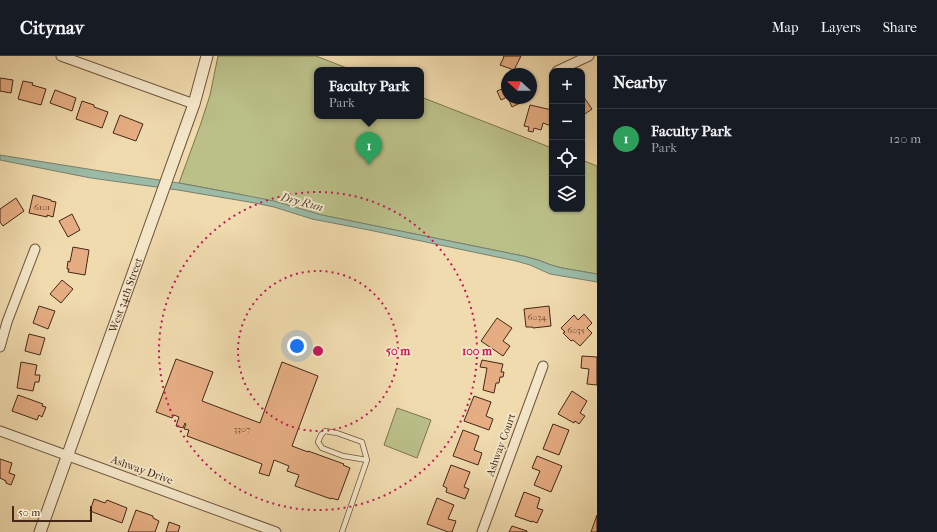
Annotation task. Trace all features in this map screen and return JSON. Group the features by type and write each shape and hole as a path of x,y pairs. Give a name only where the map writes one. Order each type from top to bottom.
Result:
{"street":[{"path":"61,56 194,104"},
{"name":"West 34th Street","path":"40,532 194,104 207,56"},
{"path":"563,68 589,56"},
{"path":"0,347 7,322 35,249"},
{"name":"Ashway Court","path":"482,532 543,366"},
{"name":"Ashway Drive","path":"0,431 276,532"}],"lane":[{"path":"342,532 367,460 362,442 325,431 321,435 318,442 322,448 343,456 367,460"}],"green space":[{"path":"218,56 316,56 344,67 314,67 314,119 424,119 424,98 549,147 549,212 585,212 585,161 597,166 597,274 562,268 523,256 321,215 238,194 179,183 210,95"},
{"path":"397,408 431,420 417,458 384,445"}],"shaded area":[{"name":"Dry Run","path":"0,155 179,183 274,201 322,215 523,256 562,268 597,274 597,282 550,274 530,265 516,261 312,219 274,207 178,190 91,178 0,160"}],"building":[{"path":"503,56 521,56 515,68 508,68 500,65 504,57"},
{"path":"0,78 13,80 11,93 0,91"},
{"path":"23,81 33,83 32,85 46,89 41,105 18,99"},
{"path":"501,89 501,100 497,91"},
{"path":"55,90 76,98 72,111 50,103"},
{"path":"585,99 592,109 585,114"},
{"path":"82,101 108,112 102,128 76,119"},
{"path":"511,104 518,104 512,107"},
{"path":"530,105 549,109 549,125 543,123 541,130 534,128 533,132 528,131 529,127 524,126"},
{"path":"120,115 143,124 136,141 113,133"},
{"path":"33,195 56,202 53,217 29,213"},
{"path":"16,198 24,211 3,226 0,222 0,209"},
{"path":"72,214 80,230 68,237 59,221"},
{"path":"73,247 89,250 85,275 68,272 68,261 70,262"},
{"path":"62,280 73,289 61,303 50,294"},
{"path":"39,306 55,311 48,329 33,323"},
{"path":"549,306 551,326 533,328 526,327 524,309"},
{"path":"584,314 592,323 587,328 592,333 580,346 573,340 571,341 563,333 565,332 561,328 574,315 578,320"},
{"path":"497,318 512,328 503,341 510,346 503,356 481,341"},
{"path":"29,334 45,338 40,355 25,351"},
{"path":"582,356 597,357 597,385 587,384 589,369 581,368"},
{"path":"176,359 213,372 202,401 260,423 282,362 318,376 292,446 344,464 343,465 350,468 338,500 331,499 295,486 299,475 287,471 289,466 274,460 269,476 259,473 262,464 187,436 189,430 184,429 185,423 183,428 176,426 179,417 174,415 172,418 156,412"},
{"path":"482,360 503,364 501,372 504,372 503,377 500,377 499,383 496,383 494,393 483,390 487,368 480,367"},
{"path":"21,362 37,365 35,375 40,375 39,382 35,382 33,391 17,388"},
{"path":"572,391 587,401 580,413 585,416 579,424 575,421 574,423 558,414"},
{"path":"18,395 43,404 42,406 46,407 42,417 39,415 37,420 12,411"},
{"path":"474,396 491,402 486,416 493,419 489,430 464,421"},
{"path":"553,424 569,430 559,455 543,449"},
{"path":"463,430 479,436 474,450 482,453 478,465 453,456"},
{"path":"537,456 562,466 551,492 534,485 540,471 532,468"},
{"path":"0,459 12,463 9,473 15,475 11,485 0,478"},
{"path":"451,465 470,472 464,487 469,489 465,499 446,492 447,488 443,486"},
{"path":"524,492 540,498 537,508 543,510 537,523 515,516"},
{"path":"437,498 454,505 448,519 456,521 452,532 448,532 427,524"},
{"path":"94,499 105,503 107,500 127,508 122,523 90,511"},
{"path":"136,510 153,516 153,518 159,521 155,532 128,532"},
{"path":"597,515 597,532 591,532"},
{"path":"169,522 180,526 178,532 166,532"},
{"path":"512,526 527,531 527,532 509,532"}],"place":[{"name":"Faculty Park","path":"369,165"}]}
